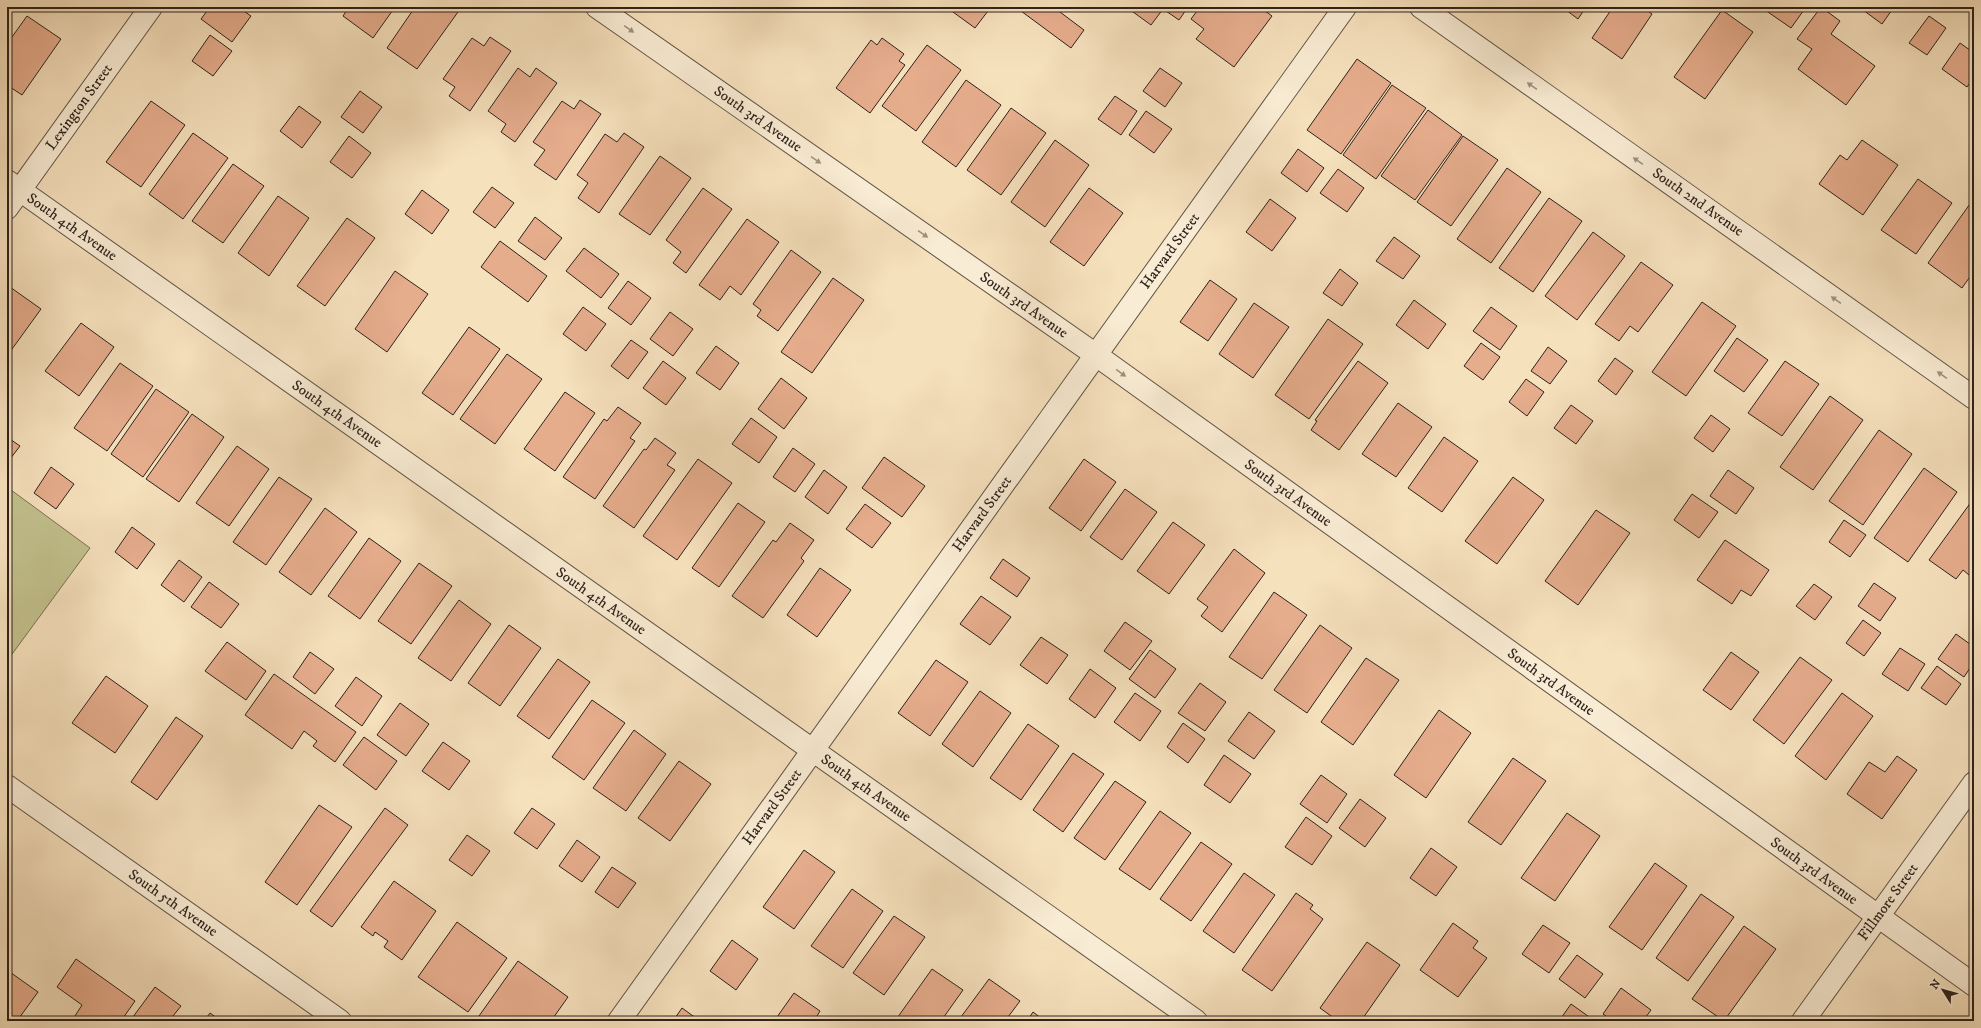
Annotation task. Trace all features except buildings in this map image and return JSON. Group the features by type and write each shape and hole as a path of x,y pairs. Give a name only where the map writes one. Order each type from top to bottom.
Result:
{"street":[{"name":"Lexington Street","path":"7,208 13,186 151,7"},
{"name":"South 3rd Avenue","path":"597,7 1096,355 1974,985"},
{"name":"Harvard Street","path":"618,1021 1345,7"},
{"name":"South 2nd Avenue","path":"1421,7 1974,398"},
{"name":"South 4th Avenue","path":"13,186 1196,1021"},
{"name":"Fillmore Street","path":"1803,1021 1974,783"},
{"name":"South 5th Avenue","path":"7,786 340,1021"}],"shaded area":[{"path":"7,487 90,548 7,661"}]}
